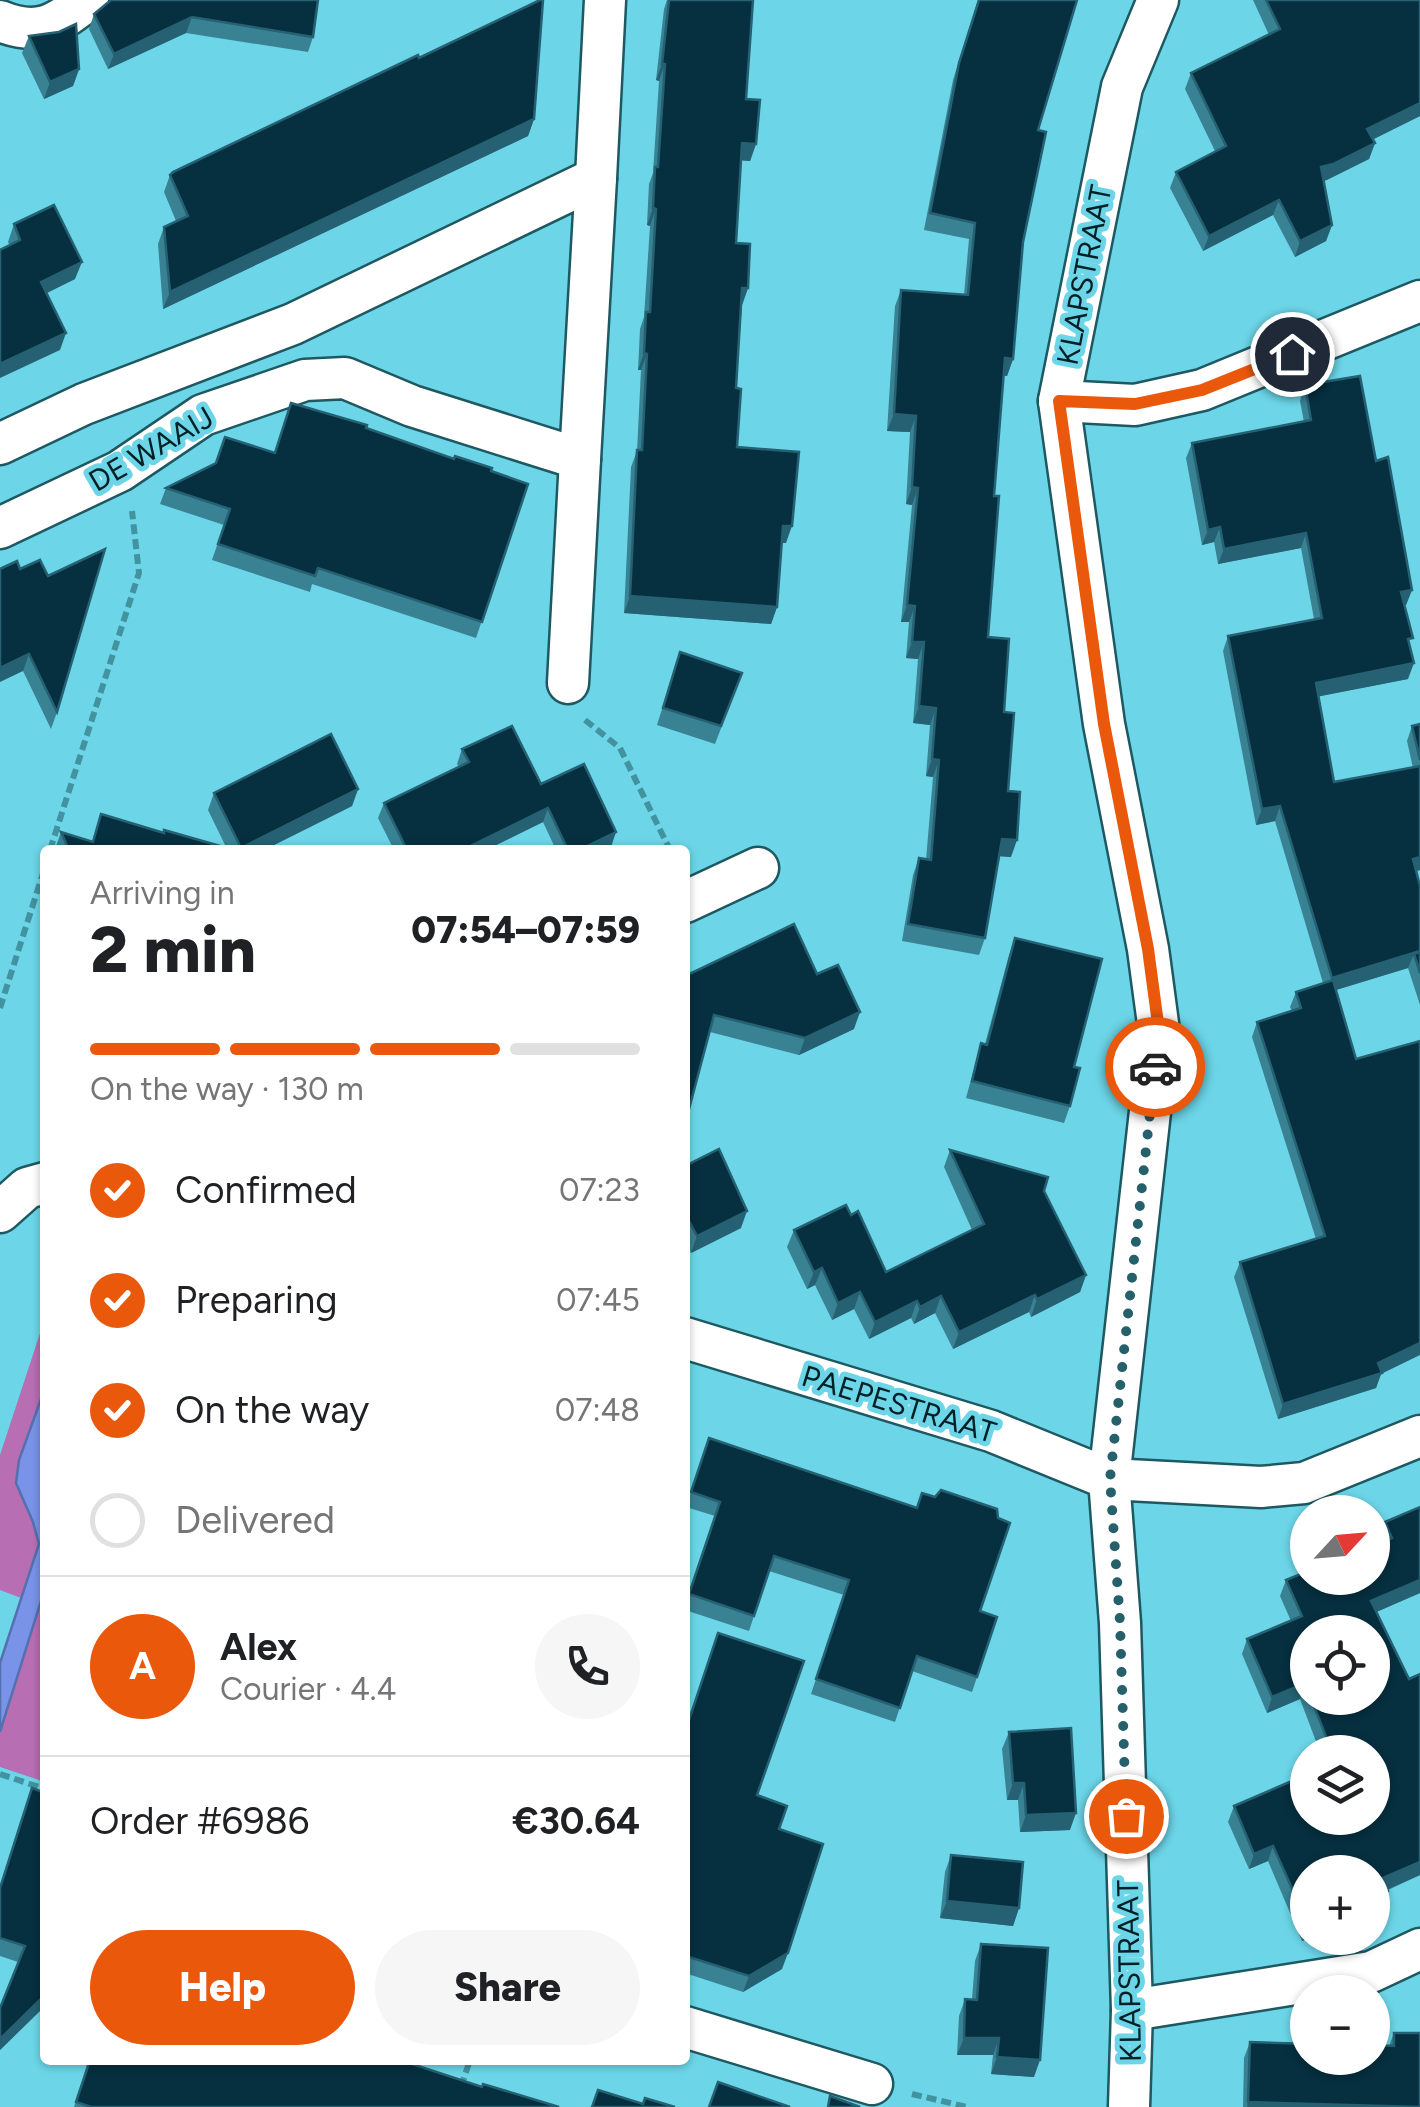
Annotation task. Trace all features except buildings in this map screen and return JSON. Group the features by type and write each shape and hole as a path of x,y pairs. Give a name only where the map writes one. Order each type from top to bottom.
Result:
{"street":[{"path":"0,22 20,29 42,28 64,20 88,0"},
{"path":"568,682 605,0"},
{"name":"KLAPSTRAAT","path":"1130,2107 1132,2010 1120,1622 1110,1479 1159,1031 1148,949 1104,724 1059,401 1122,88 1158,0"},
{"name":"DE WAAIJ","path":"0,444 84,404 293,324 596,178"},
{"path":"1059,401 1135,404 1202,390 1420,301"},
{"path":"293,324 305,380"},
{"name":"DE WAAIJ","path":"0,528 128,466 203,414 305,380 346,378 412,406 580,459"},
{"path":"690,900 758,868"},
{"path":"2,1204 40,1184"},
{"name":"PAEPESTRAAT","path":"690,1340 991,1430 1110,1479 1261,1488 1304,1483 1420,1436"},
{"path":"1132,2010 1371,1972 1420,1950"},
{"path":"690,2029 872,2084"}],"path":[{"path":"52,845 138,573 128,466"},
{"path":"568,682 579,716 620,748 668,845"},
{"path":"0,1008 40,883"},
{"path":"1,1774 40,1787"},
{"path":"460,2091 468,2065"},
{"path":"872,2084 967,2107"}],"shaded area":[{"path":"40,1333 40,1402 19,1460 16,1483 39,1544 21,1598 0,1590 0,1455"},
{"path":"40,1604 40,1780 0,1767 0,1732"}],"water":[{"path":"40,1402 40,1604 0,1732 0,1663 39,1544 16,1483 19,1460"}],"way so far":[{"path":"1126,1816 1120,1622 1110,1479 1155,1067"}],"route":[{"path":"1155,1067 1159,1031 1148,949 1104,724 1059,401 1135,404 1202,390 1292,354"}]}
